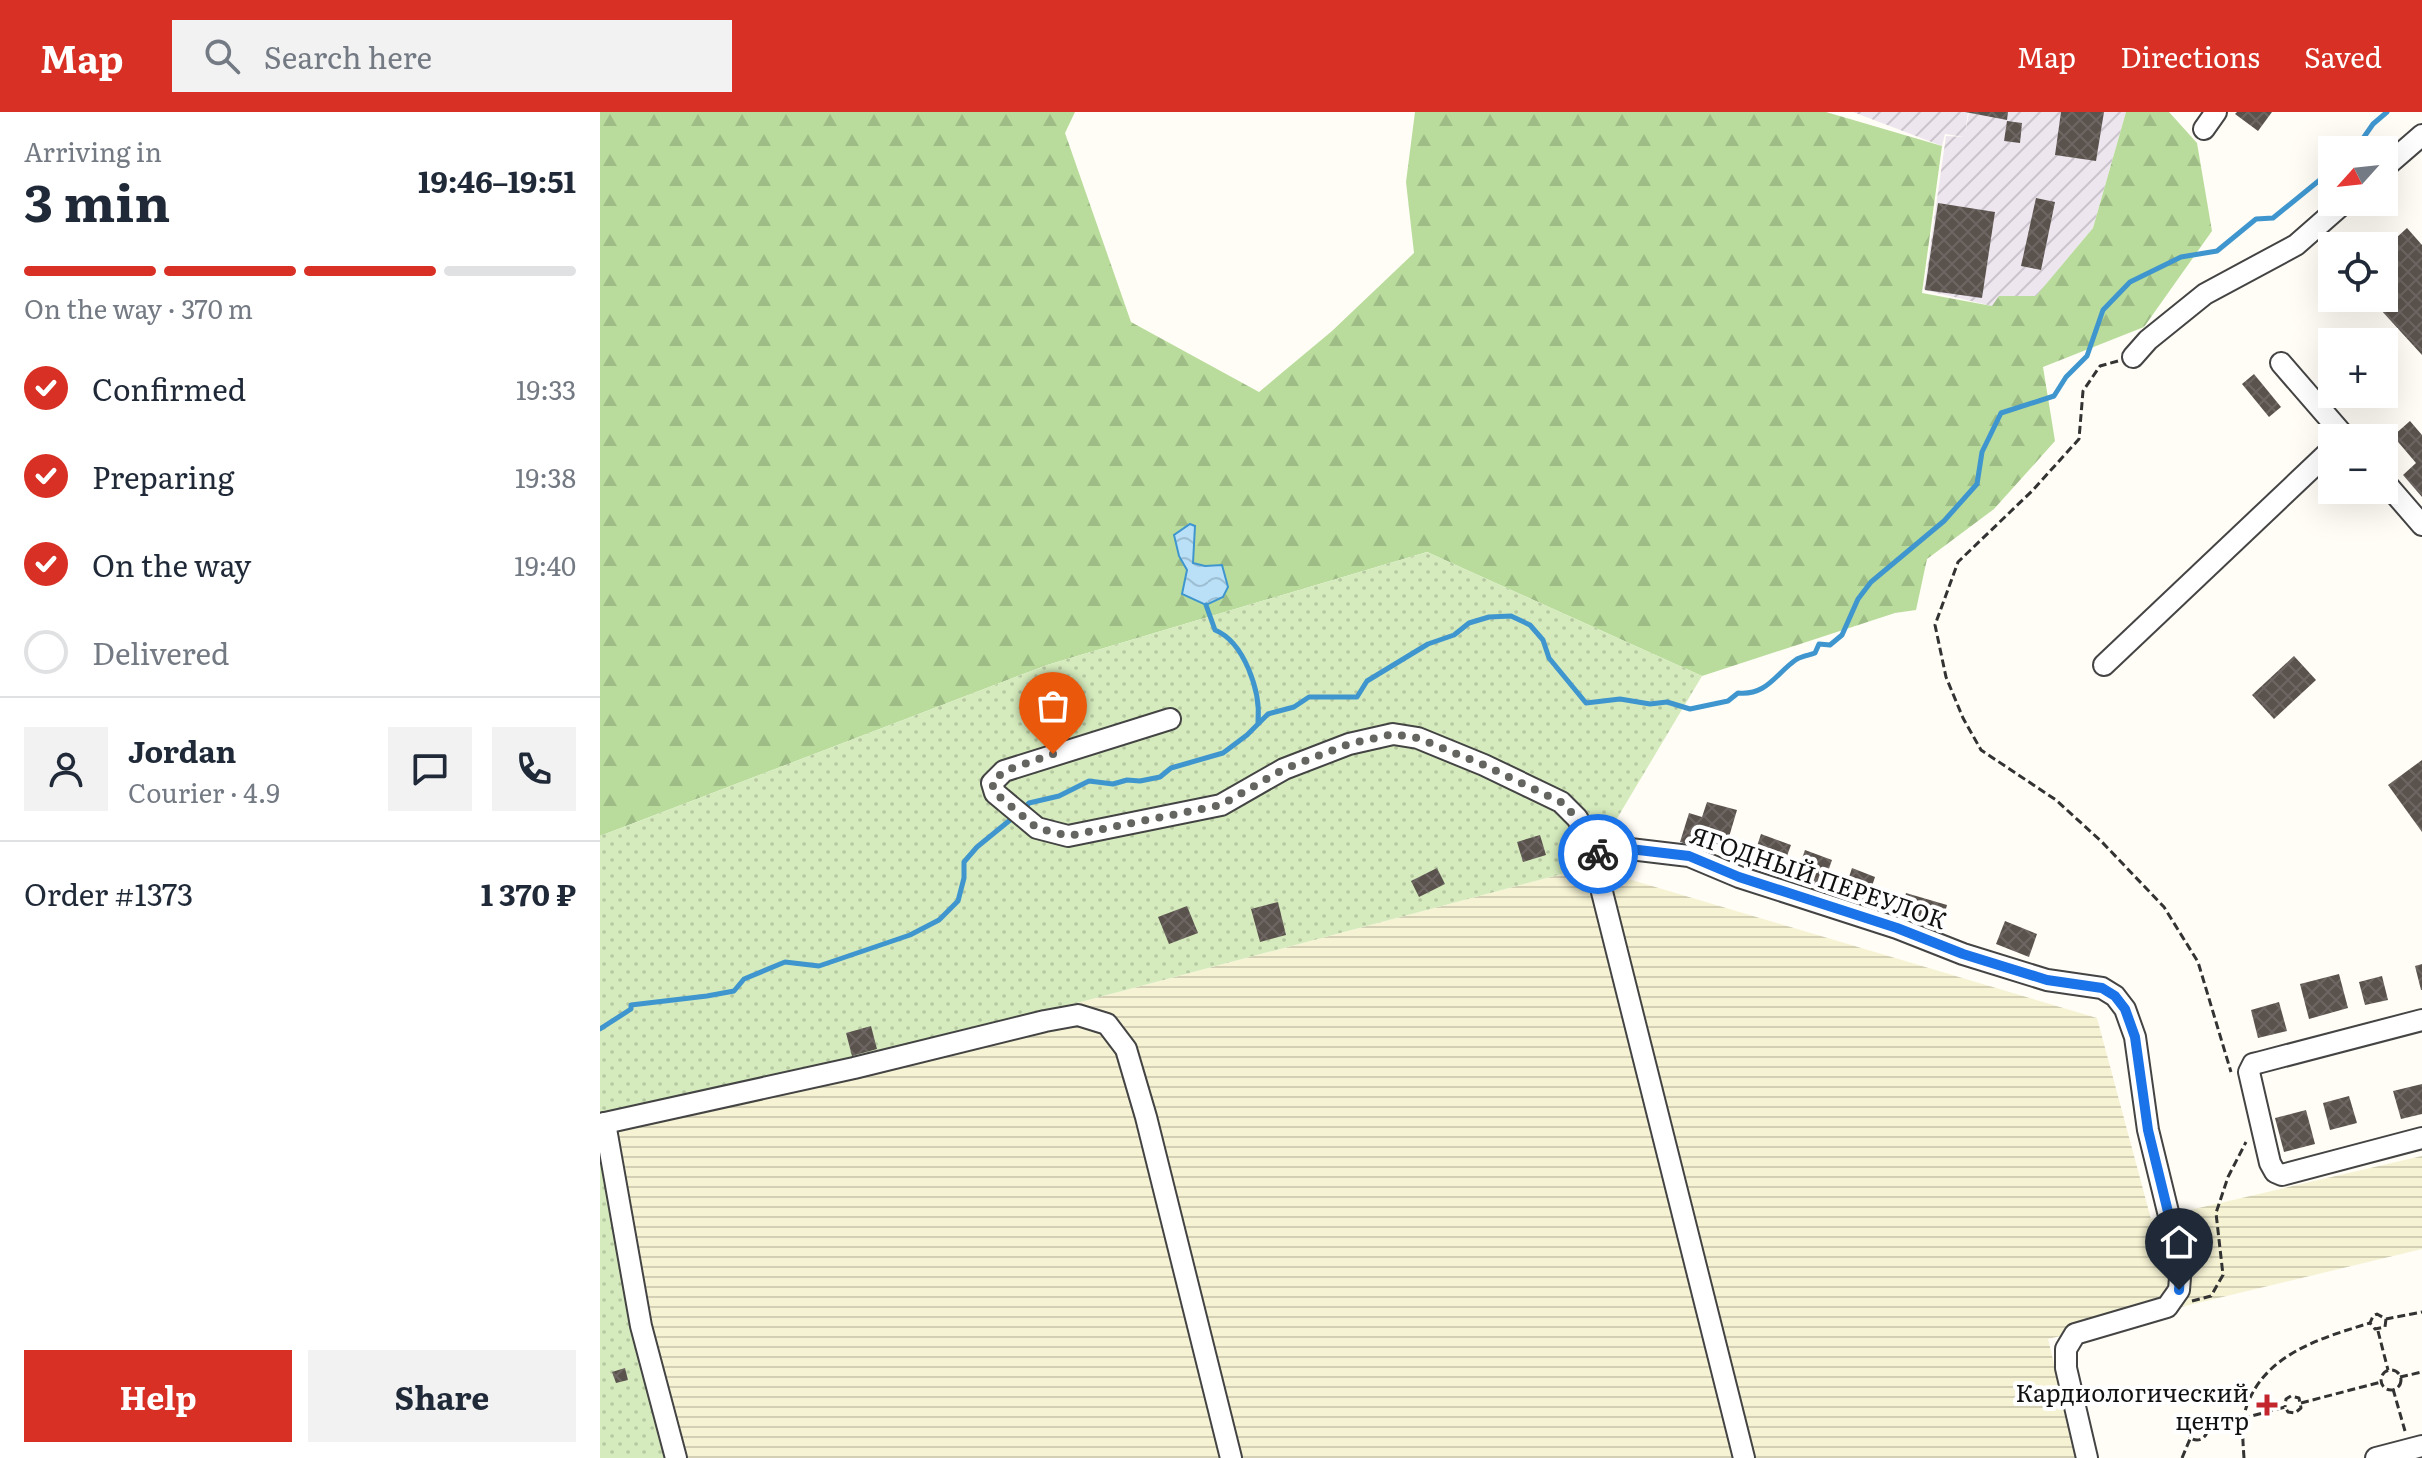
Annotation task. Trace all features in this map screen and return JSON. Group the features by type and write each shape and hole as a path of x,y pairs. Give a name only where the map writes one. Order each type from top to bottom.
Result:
{"street":[{"path":"2398,156 2422,135"},
{"path":"2133,357 2148,340 2205,294 2296,245 2329,216"},
{"path":"2281,363 2329,424"},
{"path":"2104,665 2318,464"},
{"path":"2398,497 2422,525"},
{"path":"1170,719 1004,771 992,783 995,793 1037,828 1068,836 1221,805 1284,769 1349,744 1393,734 1418,738 1484,765 1561,802 1577,818 1604,864 1598,876 1744,1458"},
{"name":"ЯГОДНЫЙ ПЕРЕУЛОК","path":"1604,864 1615,853 1630,849 1689,856 1739,877 1897,928 1963,954 2047,980 2102,988 2115,996 2125,1009 2135,1037 2148,1130 2181,1265 2179,1290 2167,1307"},
{"path":"676,1458 641,1326 602,1123 1078,1015 1107,1024 1126,1049 1146,1117 1231,1458"},
{"path":"2422,1020 2253,1064 2249,1072 2270,1163 2275,1172 2282,1175 2422,1138"},
{"path":"2087,1458 2066,1368 2066,1349 2075,1334 2167,1307"},
{"path":"2376,1458 2416,1448"}],"path":[{"path":"2133,357 2100,366 2083,391 2079,439 2032,491 1958,562 1935,625 1946,677 1981,750 2056,800 2102,842 2164,907 2198,962 2234,1082"},
{"path":"2167,1307 2211,1296 2223,1275 2216,1213 2228,1177 2247,1141"},
{"path":"2244,1458 2246,1408 2266,1372 2291,1352 2370,1323 2377,1314 2386,1319 2422,1312"},
{"path":"2377,1330 2385,1327 2386,1319"},
{"path":"2370,1323 2377,1330 2388,1370"},
{"path":"2388,1370 2397,1372 2400,1377 2399,1386 2393,1389 2384,1388 2381,1382 2383,1373 2388,1370"},
{"path":"2400,1377 2422,1372"},
{"path":"2301,1403 2381,1382"},
{"path":"2393,1389 2416,1448"},
{"path":"2291,1396 2299,1398 2301,1408 2295,1413 2288,1412 2285,1407 2286,1399 2291,1396"},
{"path":"2207,1428 2285,1407"},
{"path":"2192,1421 2201,1421 2207,1428 2206,1435 2201,1439 2191,1438 2187,1430 2192,1421"},
{"path":"2182,1458 2191,1438"}],"shaded area":[{"path":"1853,112 1968,112 1965,134 1969,112 2126,112 2093,228 2036,297 2000,296 1992,306 1924,290 1946,136 1965,137 1945,134 1942,146"},
{"path":"1588,867 2097,1018 2151,1219 2422,1156 2422,1249 2048,1339 2077,1458 669,1458 600,1130"}],"green space":[{"path":"600,112 1075,112 1065,133 1131,322 1259,392 1332,331 1414,253 1406,182 1415,112 1826,112 1942,146 1922,293 1992,306 1999,296 2036,296 2093,228 2126,112 2169,112 2197,143 2212,231 2144,327 2043,367 2055,441 1994,509 1927,559 1916,610 1895,613 1702,676 1427,552 1047,665 600,836"},
{"path":"1427,552 1702,676 1588,867 600,1130 600,836 1047,665"},
{"path":"600,1135 669,1458 600,1458"}],"water":[{"path":"1190,524 1195,526 1193,563 1222,565 1228,587 1223,597 1206,605 1182,594 1187,570 1179,556 1174,535"}],"building":[{"path":"1965,112 2008,112 2007,120"},
{"path":"2061,112 2104,112 2096,161 2055,155"},
{"path":"2272,112 2258,131 2235,114"},
{"path":"2007,121 2022,123 2020,143 2004,141"},
{"path":"2036,198 2055,202 2041,270 2021,266"},
{"path":"1938,203 1995,212 1982,298 1925,290"},
{"path":"2407,228 2422,245 2422,355 2383,312 2398,312 2398,236"},
{"path":"2254,374 2281,407 2269,417 2242,384"},
{"path":"2410,421 2422,435 2422,497 2403,475 2416,463 2398,442 2398,432"},
{"path":"2294,656 2316,680 2274,719 2252,695"},
{"path":"2422,760 2422,832 2388,785"},
{"path":"1707,802 1737,810 1726,847 1702,839 1699,848 1680,842 1689,813 1702,817"},
{"path":"1761,834 1791,845 1781,872 1752,861"},
{"path":"1540,835 1546,855 1523,862 1517,842"},
{"path":"1805,850 1832,860 1822,889 1795,879"},
{"path":"1437,868 1445,884 1419,897 1411,881"},
{"path":"1852,868 1875,877 1866,904 1843,895"},
{"path":"1906,893 1947,905 1941,928 1900,917"},
{"path":"1278,902 1286,935 1260,942 1251,909"},
{"path":"1187,906 1198,933 1169,944 1158,917"},
{"path":"2005,921 2037,934 2029,957 1996,944"},
{"path":"2422,964 2422,990 2421,990 2415,966"},
{"path":"2339,974 2348,1008 2309,1019 2300,984"},
{"path":"2382,976 2388,1000 2365,1005 2359,982"},
{"path":"2279,1002 2287,1031 2258,1038 2251,1010"},
{"path":"871,1026 877,1049 852,1056 846,1033"},
{"path":"2422,1084 2422,1114 2401,1119 2393,1091"},
{"path":"2349,1096 2357,1123 2330,1130 2323,1103"},
{"path":"2306,1110 2315,1144 2284,1152 2275,1118"},
{"path":"625,1368 628,1380 616,1383 612,1372"}],"waterway":[{"path":"2365,136 2387,112"},
{"path":"1023,810 1029,803 1059,796 1089,781 1113,784 1160,777 1171,768 1223,753 1268,714 1294,707 1309,697 1357,697 1367,681 1428,644 1454,635 1469,623 1489,617 1511,616 1530,625 1543,640 1549,658 1586,703 1620,699 1650,704 1667,702 1690,709 1728,701 1738,693 1756,691 1797,659 1815,653 1819,644 1830,645 1842,635 1858,599 1871,582 1944,521 1977,484 1982,452 2001,413 2054,396 2066,377 2087,356 2103,310 2130,282 2181,257 2217,251 2256,219 2273,218 2318,181"},
{"path":"1206,605 1215,630 1234,645 1248,669 1257,696 1258,722"},
{"path":"600,1029 631,1009 631,1005 734,991 744,979 785,962 819,966 910,935 939,920 958,901 964,878 964,862 977,847 1015,816"}],"way so far":[{"path":"1053,754 1004,771 992,783 995,793 1037,828 1068,836 1221,805 1284,769 1349,744 1393,734 1418,738 1561,802 1577,818 1598,854"}],"place":[{"name":"Кардиологический центр","path":"2267,1405"}],"route":[{"path":"1598,854 1604,864 1615,853 1630,849 1689,856 1739,877 1897,928 1963,954 2047,980 2102,988 2115,996 2125,1009 2135,1037 2148,1130 2181,1265 2179,1290"}]}
